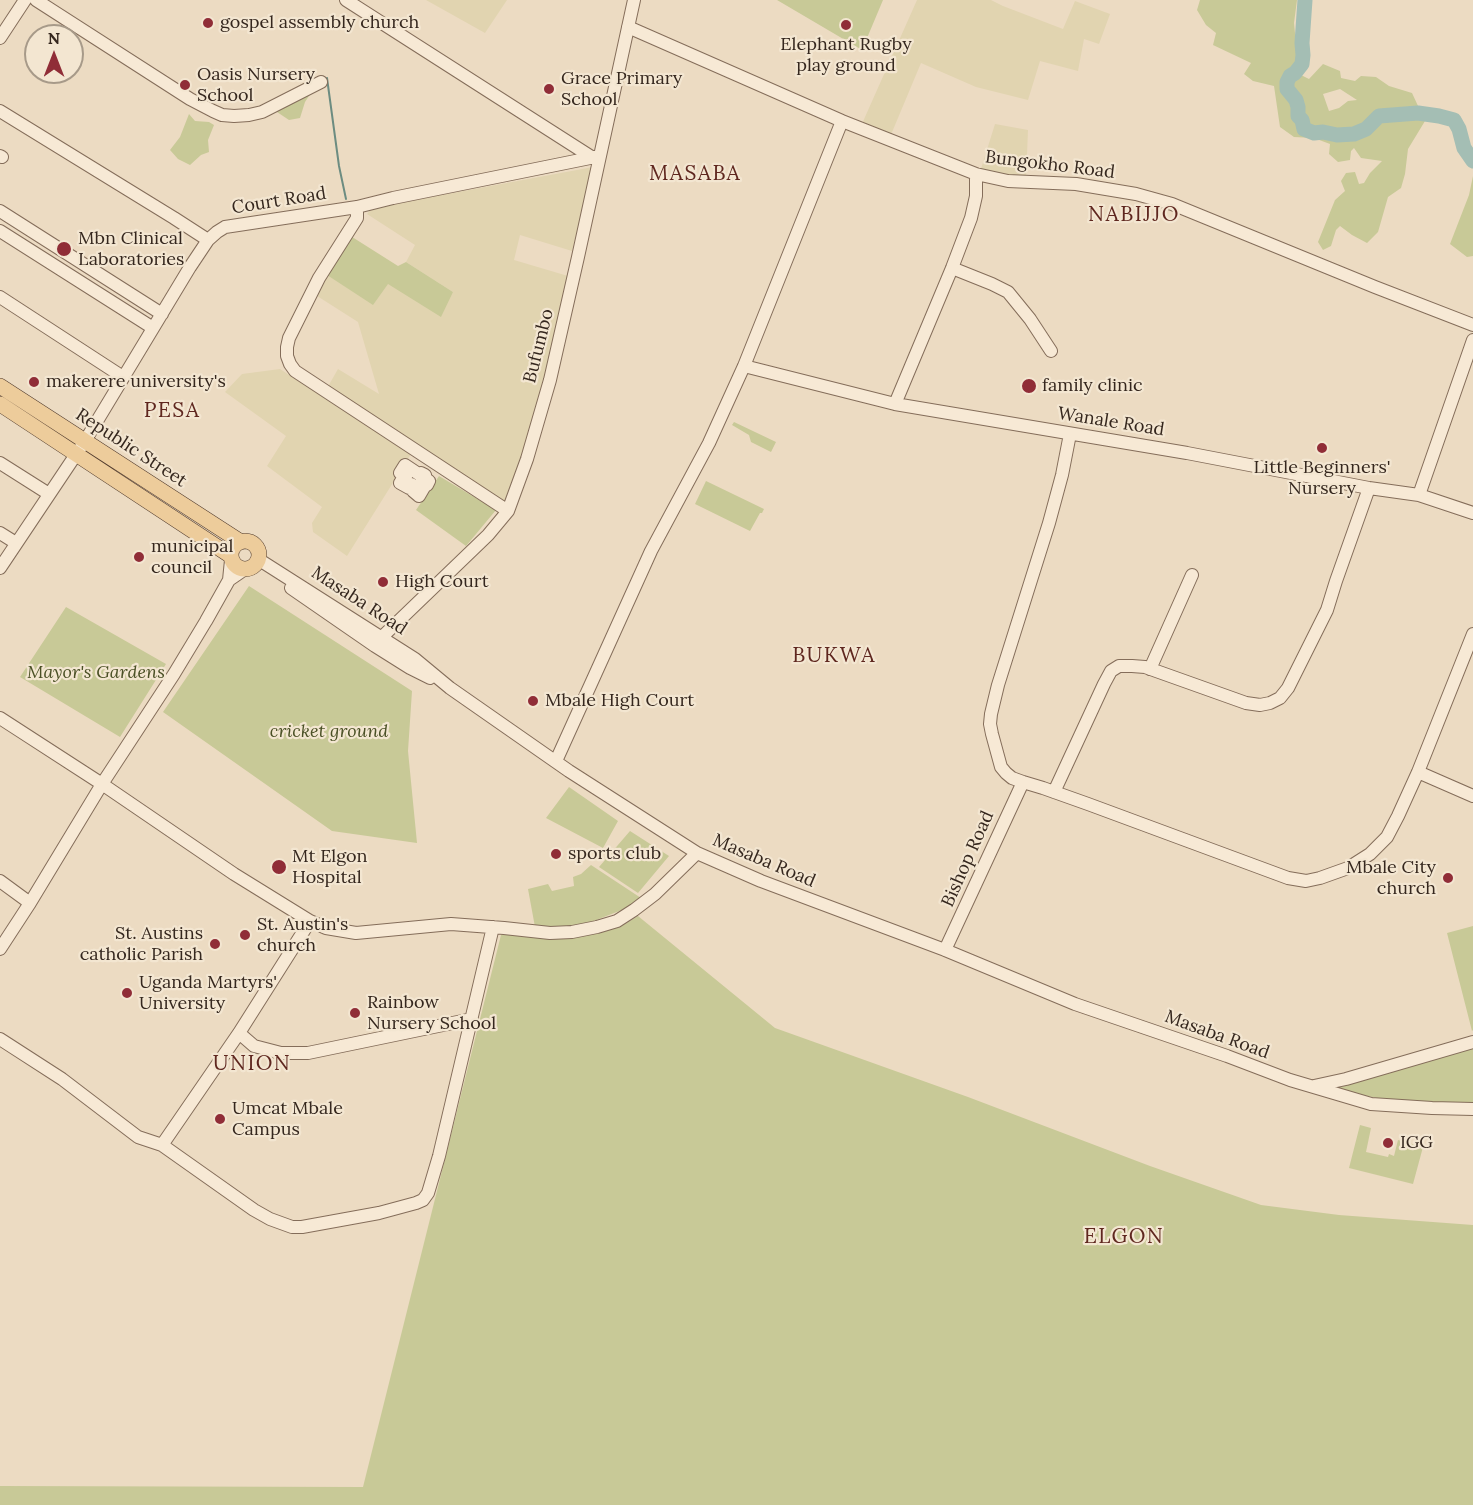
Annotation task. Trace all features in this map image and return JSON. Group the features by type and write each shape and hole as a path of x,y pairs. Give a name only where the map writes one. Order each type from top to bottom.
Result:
{"main road":[{"name":"Republic Street","path":"0,386 241,542"},
{"name":"Republic Street","path":"0,404 231,558"},
{"path":"241,542 254,545 258,551 252,565 239,568 231,558 235,545 241,542"}],"street":[{"path":"0,38 25,0"},
{"path":"36,0 190,99 222,115 249,115 272,107 321,82"},
{"path":"346,0 596,157"},
{"name":"Bufumbo","path":"378,642 488,535 508,511 527,459 550,380 596,157 634,0"},
{"name":"Bungokho Road","path":"628,27 842,122 976,174 1008,181 1076,184 1136,194 1172,204 1375,288 1473,325"},
{"path":"0,111 208,240"},
{"path":"556,761 651,551 709,442 744,366 842,122"},
{"name":"Court Road","path":"0,568 86,441 190,267 208,240 225,227 357,207 596,157"},
{"path":"895,404 971,218 976,174"},
{"path":"357,207 357,218 319,278 289,338 286,356 295,371 508,511"},
{"path":"0,211 162,314"},
{"path":"0,231 153,328"},
{"path":"952,268 1008,292 1030,319 1051,351"},
{"path":"0,297 123,377"},
{"path":"1419,495 1473,340"},
{"name":"Wanale Road","path":"744,366 895,404 1419,495 1473,513"},
{"path":"1070,434 1049,522 991,714 990,724 1001,766 1006,773 1023,782 1288,878 1306,881 1320,879 1348,868 1370,854 1386,837 1418,772 1473,633"},
{"path":"0,463 49,494"},
{"path":"1054,792 1111,671 1119,666 1150,669 1246,703 1260,705 1280,698 1293,678 1327,610 1369,488"},
{"path":"0,532 16,543"},
{"path":"0,949 206,621 229,580 231,558"},
{"path":"229,580 252,565"},
{"name":"Masaba Road","path":"252,565 378,642 410,668 450,688 556,761 697,853 771,885 945,950 1075,1004 1335,1095 1371,1104 1473,1109"},
{"path":"1150,669 1192,575"},
{"path":"0,718 234,874 310,921 326,928 356,933 451,924 532,932 572,932 597,927 617,921 634,910 655,894 697,853"},
{"path":"1418,772 1473,796"},
{"name":"Bishop Road","path":"945,950 1023,782"},
{"path":"0,881 30,903"},
{"path":"162,1145 239,1033 310,921"},
{"path":"0,1039 62,1080 138,1137 162,1145 270,1219 292,1227 302,1227 379,1213 416,1203 423,1200 428,1193 439,1156 493,927"},
{"path":"239,1033 254,1046 281,1053 308,1053 472,1019"},
{"path":"1313,1086 1346,1079 1473,1042"}],"shaded area":[{"path":"426,0 507,0 485,33"},
{"path":"917,0 991,0 1063,29 1075,1 1110,14 1099,44 1084,39 1078,71 1040,61 1028,100 976,87 921,63 890,137 861,126"},
{"path":"995,124 1028,130 1026,179 980,172"},
{"path":"593,167 572,251 520,235 514,260 568,276 529,441 506,506 326,390 338,369 379,394 358,322 314,294 324,273 453,292 406,262 415,245 367,214 372,208"},
{"path":"280,369 411,454 347,556 313,532 312,523 322,507 267,466 286,436 225,392 242,374"}],"green space":[{"name":"Elephant Rugby play ground","path":"777,0 883,0 862,50"},
{"path":"1200,0 1297,0 1294,23 1299,74 1309,79 1323,64 1340,71 1341,78 1355,81 1361,76 1376,77 1389,86 1412,93 1425,121 1408,149 1401,188 1388,197 1378,232 1367,243 1340,226 1336,230 1331,246 1323,250 1318,242 1335,200 1345,191 1341,181 1346,173 1355,172 1359,184 1364,183 1382,161 1361,158 1354,148 1351,151 1350,160 1338,162 1329,154 1330,144 1314,138 1294,137 1280,127 1274,86 1253,81 1244,74 1251,63 1213,45 1216,33 1206,25 1197,10","holes":["1340,89 1357,100 1348,101 1339,108 1329,111 1323,94"]},
{"path":"313,78 318,82 305,102 300,118 289,120 277,112 282,95"},
{"path":"189,114 195,121 209,122 214,125 208,140 209,152 201,155 190,165 178,159 170,150 180,137"},
{"path":"1473,176 1473,256 1467,257 1450,244 1469,195"},
{"path":"349,235 398,266 406,262 453,292 441,317 388,284 373,305 324,273"},
{"path":"734,422 776,442 771,452 751,442 749,435 732,425"},
{"path":"439,476 496,510 466,546 416,510"},
{"path":"706,481 764,509 750,531 695,504"},
{"name":"cricket ground","path":"249,586 412,691 408,751 417,843 332,831 163,712"},
{"name":"Mayor's Gardens","path":"66,607 166,664 120,737 20,677"},
{"path":"569,787 618,821 603,848 546,818"},
{"path":"630,831 669,856 638,893 599,867"},
{"path":"591,865 641,898 627,908 591,922 566,927 535,927 528,889 548,884 552,891 574,886 573,877 581,874"},
{"name":"sports club","path":"638,916 775,1028 1261,1205 1339,1215 1473,1225 1473,1505 0,1505 0,1486 363,1487 501,935 587,934 620,927"},
{"path":"1473,926 1473,1030 1472,1031 1447,933"},
{"path":"1473,1047 1473,1105 1377,1098 1335,1089"},
{"path":"1360,1125 1371,1128 1366,1152 1388,1157 1389,1154 1394,1156 1398,1140 1423,1147 1413,1184 1349,1168"}],"waterway":[{"path":"1305,0 1302,64 1287,82 1287,89 1296,100 1298,116 1302,120 1304,129 1314,133 1354,134 1366,129 1379,116 1418,113 1439,116 1454,120 1464,148 1473,161"},
{"path":"327,78 346,199"}],"place":[{"name":"gospel assembly church","path":"208,23"},
{"name":"Elephant Rugby play ground","path":"846,25"},
{"name":"Oasis Nursery School","path":"185,85"},
{"name":"Grace Primary School","path":"549,89"},
{"name":"Mbn Clinical Laboratories","path":"64,249"},
{"name":"makerere university's","path":"34,382"},
{"name":"family clinic","path":"1029,386"},
{"name":"Little Beginners' Nursery","path":"1322,448"},
{"name":"municipal council","path":"139,557"},
{"name":"High Court","path":"383,582"},
{"name":"Mbale High Court","path":"533,701"},
{"name":"sports club","path":"556,854"},
{"name":"Mt Elgon Hospital","path":"279,867"},
{"name":"Mbale City church","path":"1448,878"},
{"name":"St. Austin's church","path":"245,935"},
{"name":"St. Austins catholic Parish","path":"215,944"},
{"name":"Uganda Martyrs' University","path":"127,993"},
{"name":"Rainbow Nursery School","path":"355,1013"},
{"name":"Umcat Mbale Campus","path":"220,1119"},
{"name":"IGG","path":"1388,1143"}],"district":[{"name":"MASABA","path":"695,174"},
{"name":"NABIJJO","path":"1134,215"},
{"name":"PESA","path":"172,411"},
{"name":"BUKWA","path":"834,656"},
{"name":"UNION","path":"252,1064"},
{"name":"ELGON","path":"1124,1237"}]}
